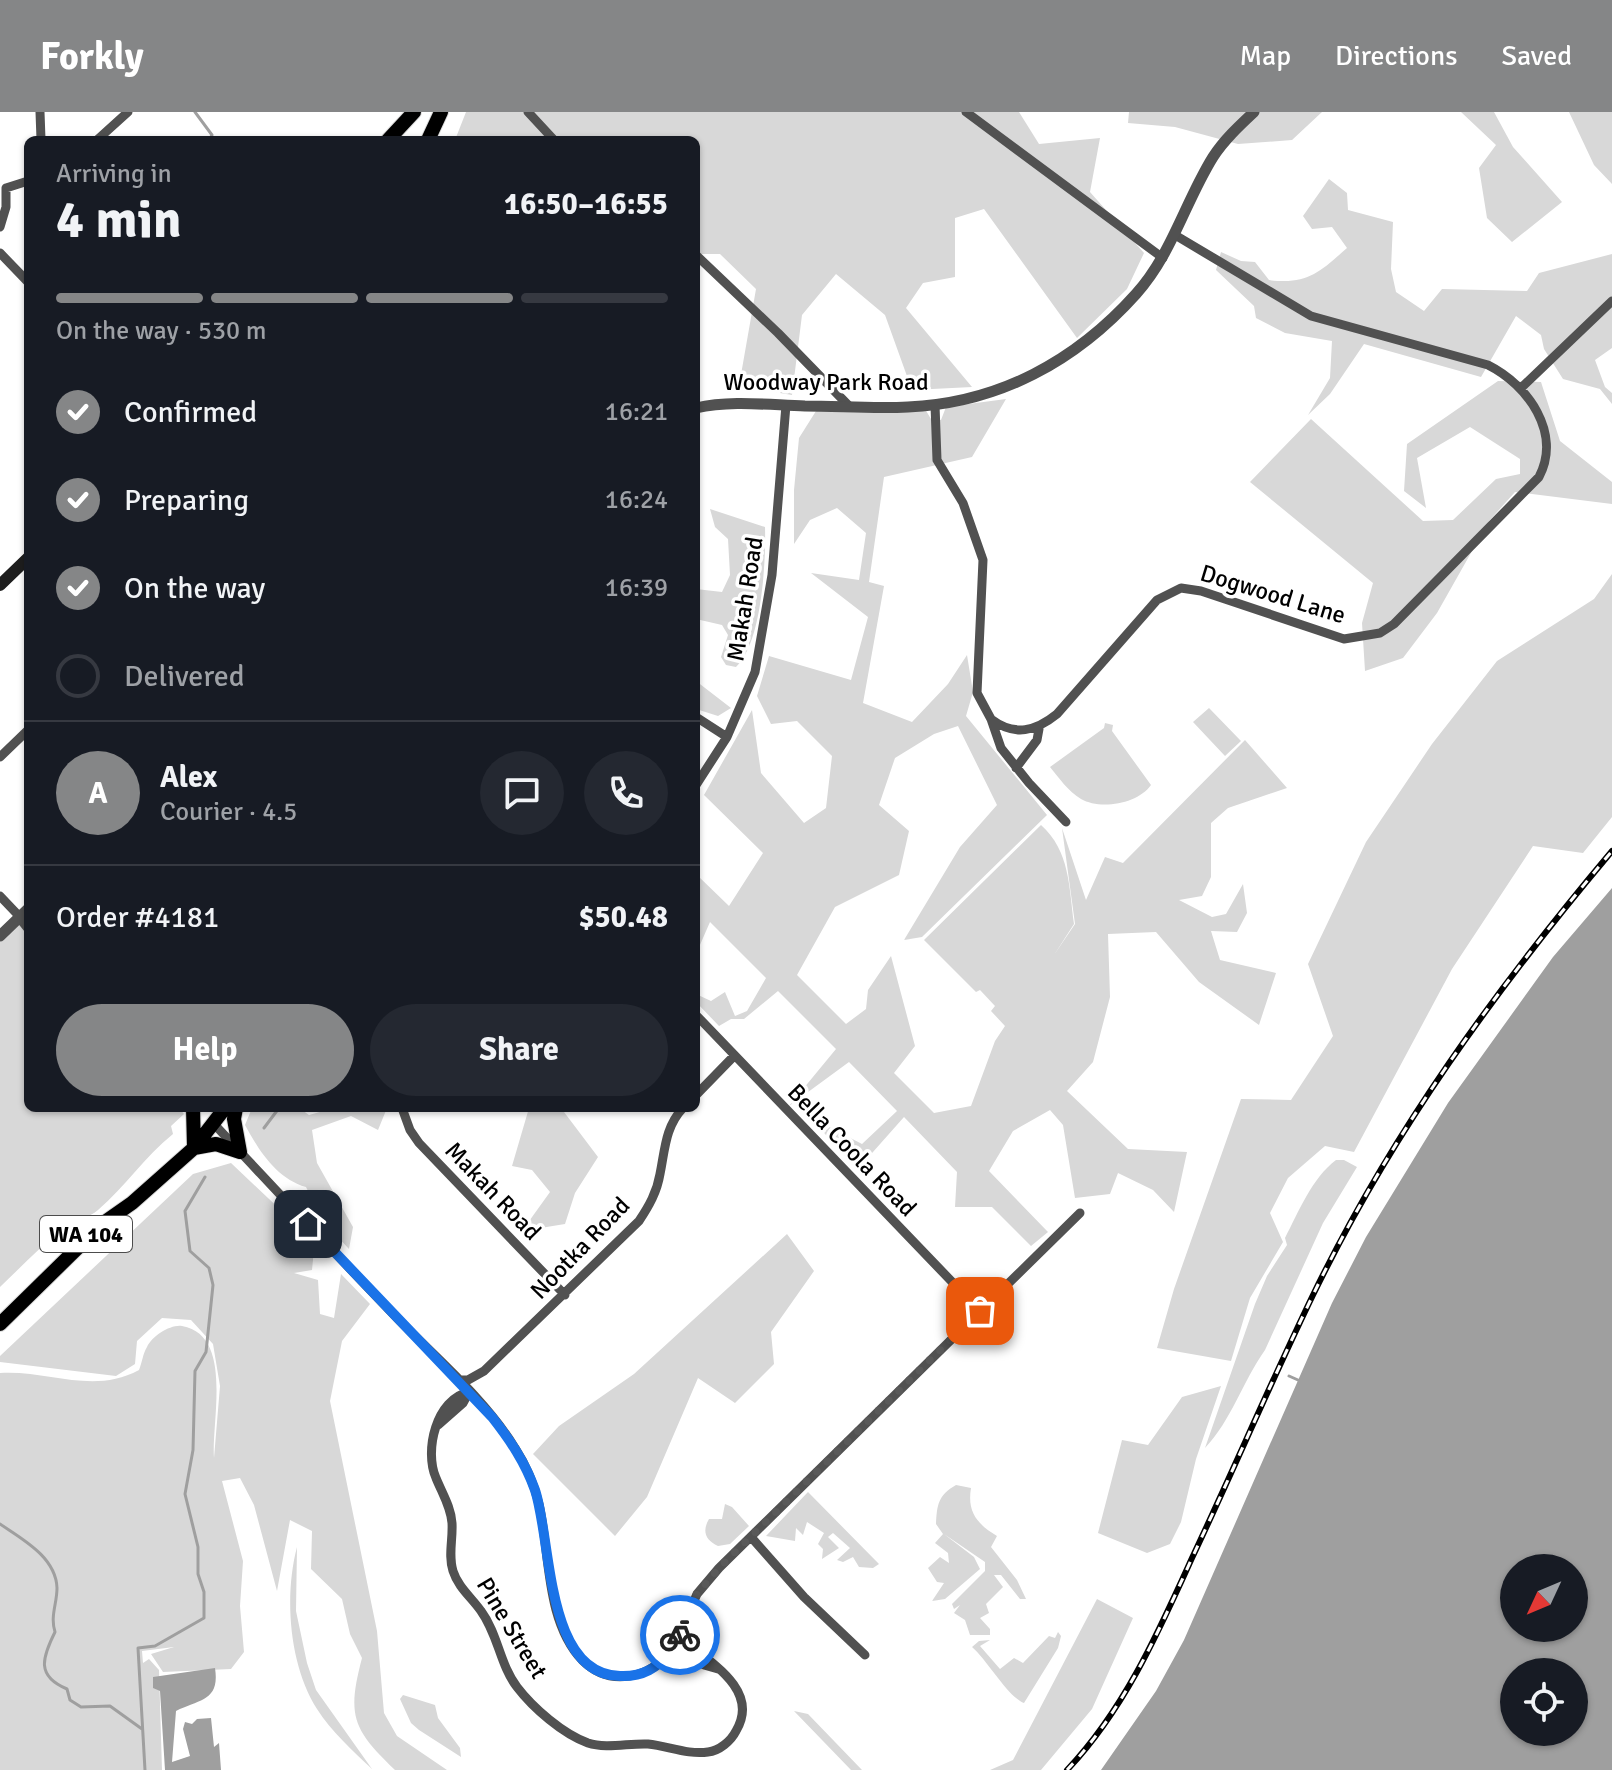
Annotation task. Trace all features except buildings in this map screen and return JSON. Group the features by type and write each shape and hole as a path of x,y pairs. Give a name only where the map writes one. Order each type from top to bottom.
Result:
{"main road":[{"path":"392,136 414,112"},
{"path":"430,136 441,112"},
{"path":"0,585 24,562"},
{"path":"193,1112 194,1148 216,1144 240,1152 235,1112"},
{"name":"WA 104","path":"0,1324 24,1301 41,1292 117,1222 132,1203 194,1148 222,1112"},
{"name":"WA 104","path":"0,1315 131,1190 178,1161"}],"street":[{"path":"40,112 41,136"},
{"path":"101,136 128,112"},
{"path":"528,112 550,136"},
{"path":"966,112 1163,258"},
{"name":"Woodway Park Road","path":"700,407 935,405 973,398 1036,376 1100,331 1137,293 1163,258 1212,158 1234,130 1254,112"},
{"path":"0,227 6,207 3,185 24,182"},
{"path":"1175,235 1311,316 1488,365 1508,375 1521,388 1612,301"},
{"path":"0,253 24,278"},
{"path":"700,259 849,406"},
{"name":"Dogwood Lane","path":"1016,768 1037,740 1039,729 1057,714 1157,600 1181,588 1201,591 1344,639 1380,633 1394,624 1539,477 1546,465 1547,434 1521,388"},
{"name":"Makah Road","path":"700,779 727,737 755,672 772,575 786,405"},
{"path":"935,405 937,460 963,503 983,560 977,693 991,719 1001,748 1066,822"},
{"path":"991,719 1003,728 1019,731 1039,729"},
{"path":"700,720 727,737"},
{"path":"0,757 24,734"},
{"path":"0,896 24,917"},
{"path":"0,936 24,919"},
{"name":"Bella Coola Road","path":"700,1019 980,1311"},
{"path":"700,1091 734,1056"},
{"name":"Makah Road","path":"403,1112 419,1143 565,1295"},
{"name":"Nootka Road","path":"457,1380 472,1379 484,1371 639,1221 654,1198 665,1141 679,1112"},
{"path":"214,1124 469,1392 515,1447 539,1502 562,1625 582,1660 596,1671 612,1676 634,1676 649,1671 679,1645 697,1594 1080,1213"},
{"name":"Pine Street","path":"469,1392 463,1403 438,1425 431,1447 432,1471 448,1503 454,1575 493,1630 517,1687 575,1736 589,1743 651,1744 695,1753 721,1748 733,1736 742,1717 738,1691 718,1669 704,1665 679,1645"},
{"path":"751,1537 794,1586 865,1655"}],"shaded area":[{"path":"466,112 1019,112 1039,144 1100,138 1090,192 1144,253 1127,289 1077,338 984,209 955,218 955,277 923,283 906,308 972,387 912,390 885,315 836,274 802,315 792,395 739,386 756,289 720,254 700,254 700,136 457,136"},
{"path":"1129,112 1322,112 1292,140 1238,144 1175,127 1128,123"},
{"path":"1461,112 1494,112 1513,147 1562,202 1512,242 1487,218 1479,168 1496,145"},
{"path":"1569,112 1612,112 1612,184 1594,165"},
{"path":"1329,179 1347,193 1348,210 1393,222 1391,269 1396,292 1424,311 1442,289 1527,291 1539,273 1612,254 1612,348 1595,360 1605,387 1612,393 1612,404 1600,389 1563,379 1544,349 1541,335 1516,316 1481,377 1364,344 1330,394 1308,415 1330,378 1332,341 1285,333 1256,318 1254,306 1216,270 1221,252 1241,261 1255,262 1269,280 1303,278 1329,264 1347,248 1332,227 1312,229 1303,216"},
{"path":"1498,381 1541,382 1560,441 1612,482 1612,504 1515,492 1489,521 1437,613 1403,658 1365,671 1362,623 1373,583 1250,482 1311,419 1423,521 1453,520 1496,479 1520,474 1520,459 1470,427 1417,458 1426,508 1404,491 1407,444"},
{"path":"1006,399 972,457 884,477 869,582 884,586 863,703 912,722 948,684 967,655 973,692 966,716 1047,815 922,937 904,940 960,847 997,805 958,726 934,734 895,758 879,805 909,831 899,875 835,907 797,975 846,1024 866,1009 868,990 891,956 915,1046 894,1073 934,1113 971,1106 995,1041 1005,1026 991,1011 995,1006 980,990 976,992 924,940 1041,825 1051,835 1063,858 1074,924 1054,955 1075,924 1062,828 1086,900 1105,857 1123,863 1245,740 1287,788 1228,808 1211,823 1211,877 1202,896 1179,900 1212,917 1226,914 1243,884 1247,913 1237,932 1211,931 1220,960 1276,973 1259,1025 1199,982 1156,932 1108,934 1110,997 1093,1062 1067,1091 1128,1149 1187,1152 1174,1212 1153,1190 1118,1173 1110,1194 1075,1198 1063,1125 1050,1110 1013,1131 989,1171 1048,1232 1031,1246 992,1207 955,1207 957,1172 904,1117 857,1170 810,1117 862,1144 897,1111 849,1062 789,1106 836,1049 778,991 744,1019 731,1019 719,1026 700,1006 700,996 711,1001 725,992 735,1016 747,1011 766,978 710,922 700,945 700,878 729,906 763,853 704,795 752,710 761,773 804,823 826,808 832,756 797,721 771,724 757,696 769,656 851,680 868,617 811,573 859,580 866,533 837,508 810,520 794,544 794,490 799,438 816,411 925,409 931,419 941,420 946,407"},
{"path":"710,509 765,527 765,560 757,621 752,640 736,667 726,665 721,657 728,635 722,625 700,620 700,589 722,592 730,575 728,539 715,527"},
{"path":"1612,574 1612,817 1583,853 1533,846 1452,969 1354,1152 1325,1146 1288,1178 1270,1213 1283,1242 1250,1298 1231,1361 1157,1348 1174,1289 1241,1099 1291,1100 1333,1036 1308,964 1366,842 1432,744 1497,661 1594,599"},
{"path":"700,684 731,708 718,716 700,710"},
{"path":"1209,708 1241,741 1225,756 1193,722"},
{"path":"1105,723 1113,725 1112,731 1151,785 1128,801 1098,804 1081,799 1050,767 1104,728"},
{"path":"1612,888 1612,1770 1101,1770 1156,1691 1184,1640 1332,1303 1366,1237 1448,1103 1553,957"},
{"path":"20,917 24,922 24,1112 184,1114 171,1126 173,1134 108,1201 94,1213 65,1227 0,1287 0,936"},
{"path":"250,1112 305,1112 309,1115 320,1112 385,1112 378,1130 351,1116 312,1130 317,1163 353,1227 349,1249 323,1221 306,1187 278,1171 245,1125"},
{"path":"528,1112 564,1112 598,1157 575,1193 565,1224 522,1231 550,1192 532,1170 512,1166"},
{"path":"1336,1160 1344,1160 1357,1167 1323,1223 1265,1350 1222,1426 1205,1448 1267,1276 1287,1245 1285,1238 1307,1196 1327,1167"},
{"path":"231,1163 287,1216 314,1249 312,1270 294,1273 318,1280 320,1314 334,1318 341,1274 370,1304 342,1341 330,1401 377,1631 384,1713 397,1736 447,1770 395,1770 362,1732 357,1720 355,1694 362,1658 350,1634 342,1599 311,1569 312,1531 290,1520 277,1591 254,1505 240,1478 222,1481 243,1561 240,1606 244,1652 231,1669 163,1672 151,1654 174,1647 142,1651 143,1663 149,1659 159,1670 162,1770 0,1770 0,1373 88,1381 122,1377 139,1370 149,1343 157,1335 182,1326 198,1333 209,1345 214,1362 214,1458 220,1386 213,1344 191,1320 162,1318 137,1341 135,1364 116,1376 0,1362 0,1356 193,1174"},
{"path":"787,1234 814,1271 771,1332 774,1364 735,1403 698,1378 647,1497 615,1536 533,1454 559,1426 634,1374"},
{"path":"1221,1386 1196,1459 1181,1522 1170,1544 1147,1553 1098,1533 1122,1440 1148,1445 1182,1397"},
{"path":"956,1485 971,1488 972,1511 984,1527 997,1536 991,1547 1017,1580 1026,1599 1020,1599 1001,1575 994,1575 1003,1587 986,1604 989,1613 980,1618 990,1629 990,1635 970,1635 965,1620 954,1613 960,1605 954,1609 952,1604 985,1571 985,1562 944,1534 974,1557 980,1569 945,1599 932,1601 944,1583 937,1582 928,1568 940,1557 949,1563 948,1553 935,1543 943,1534 936,1524 938,1506 945,1493"},
{"path":"808,1492 879,1564 873,1568 859,1567 853,1557 843,1562 837,1560 850,1548 833,1533 828,1537 839,1548 822,1559 823,1549 818,1544 824,1533 807,1522 803,1535 796,1528 795,1541 766,1536"},
{"path":"725,1504 732,1507 749,1526 730,1544 718,1546 710,1541 705,1531 709,1519 722,1519"},
{"path":"297,1547 296,1611 316,1690 372,1769 317,1709 300,1672 290,1608"},
{"path":"1097,1599 1133,1618 1092,1709 1041,1770 990,1770 1013,1760"},
{"path":"1058,1632 1061,1636 1058,1648 1024,1703 1011,1694 972,1647 979,1641 990,1640 980,1646 1000,1669 1014,1658 1023,1663 1049,1636 1055,1638"},
{"path":"215,1668 216,1679 211,1693 176,1711 172,1762 190,1756 183,1729 185,1722 192,1724 197,1719 211,1718 214,1747 219,1743 221,1770 165,1770 160,1691 153,1688 153,1677"},
{"path":"403,1695 435,1705 438,1718 460,1748 461,1757 411,1723 400,1699"},
{"path":"794,1711 808,1714 862,1770 851,1770"}],"waterway":[{"path":"195,112 211,136"},
{"path":"264,1128 276,1112"},
{"path":"145,1770 138,1648 155,1646 204,1618 198,1547 185,1494 193,1450 195,1371 206,1352 213,1285 209,1268 190,1251 185,1211 205,1177"},
{"path":"1289,1376 1298,1380"},
{"path":"0,1524 36,1550 51,1567 55,1577 55,1632 44,1665 50,1678 67,1689 70,1700 81,1707 110,1706 142,1729"}],"railway":[{"path":"1067,1770 1106,1722 1153,1642 1313,1295 1377,1176 1487,1009 1612,851"}],"way so far":[{"path":"680,1635 697,1594 719,1568 980,1311"}],"route":[{"path":"308,1224 492,1417 515,1447 539,1502 562,1625 582,1660 596,1671 612,1676 634,1676 662,1662 671,1651 669,1640 672,1636 680,1635"}]}
